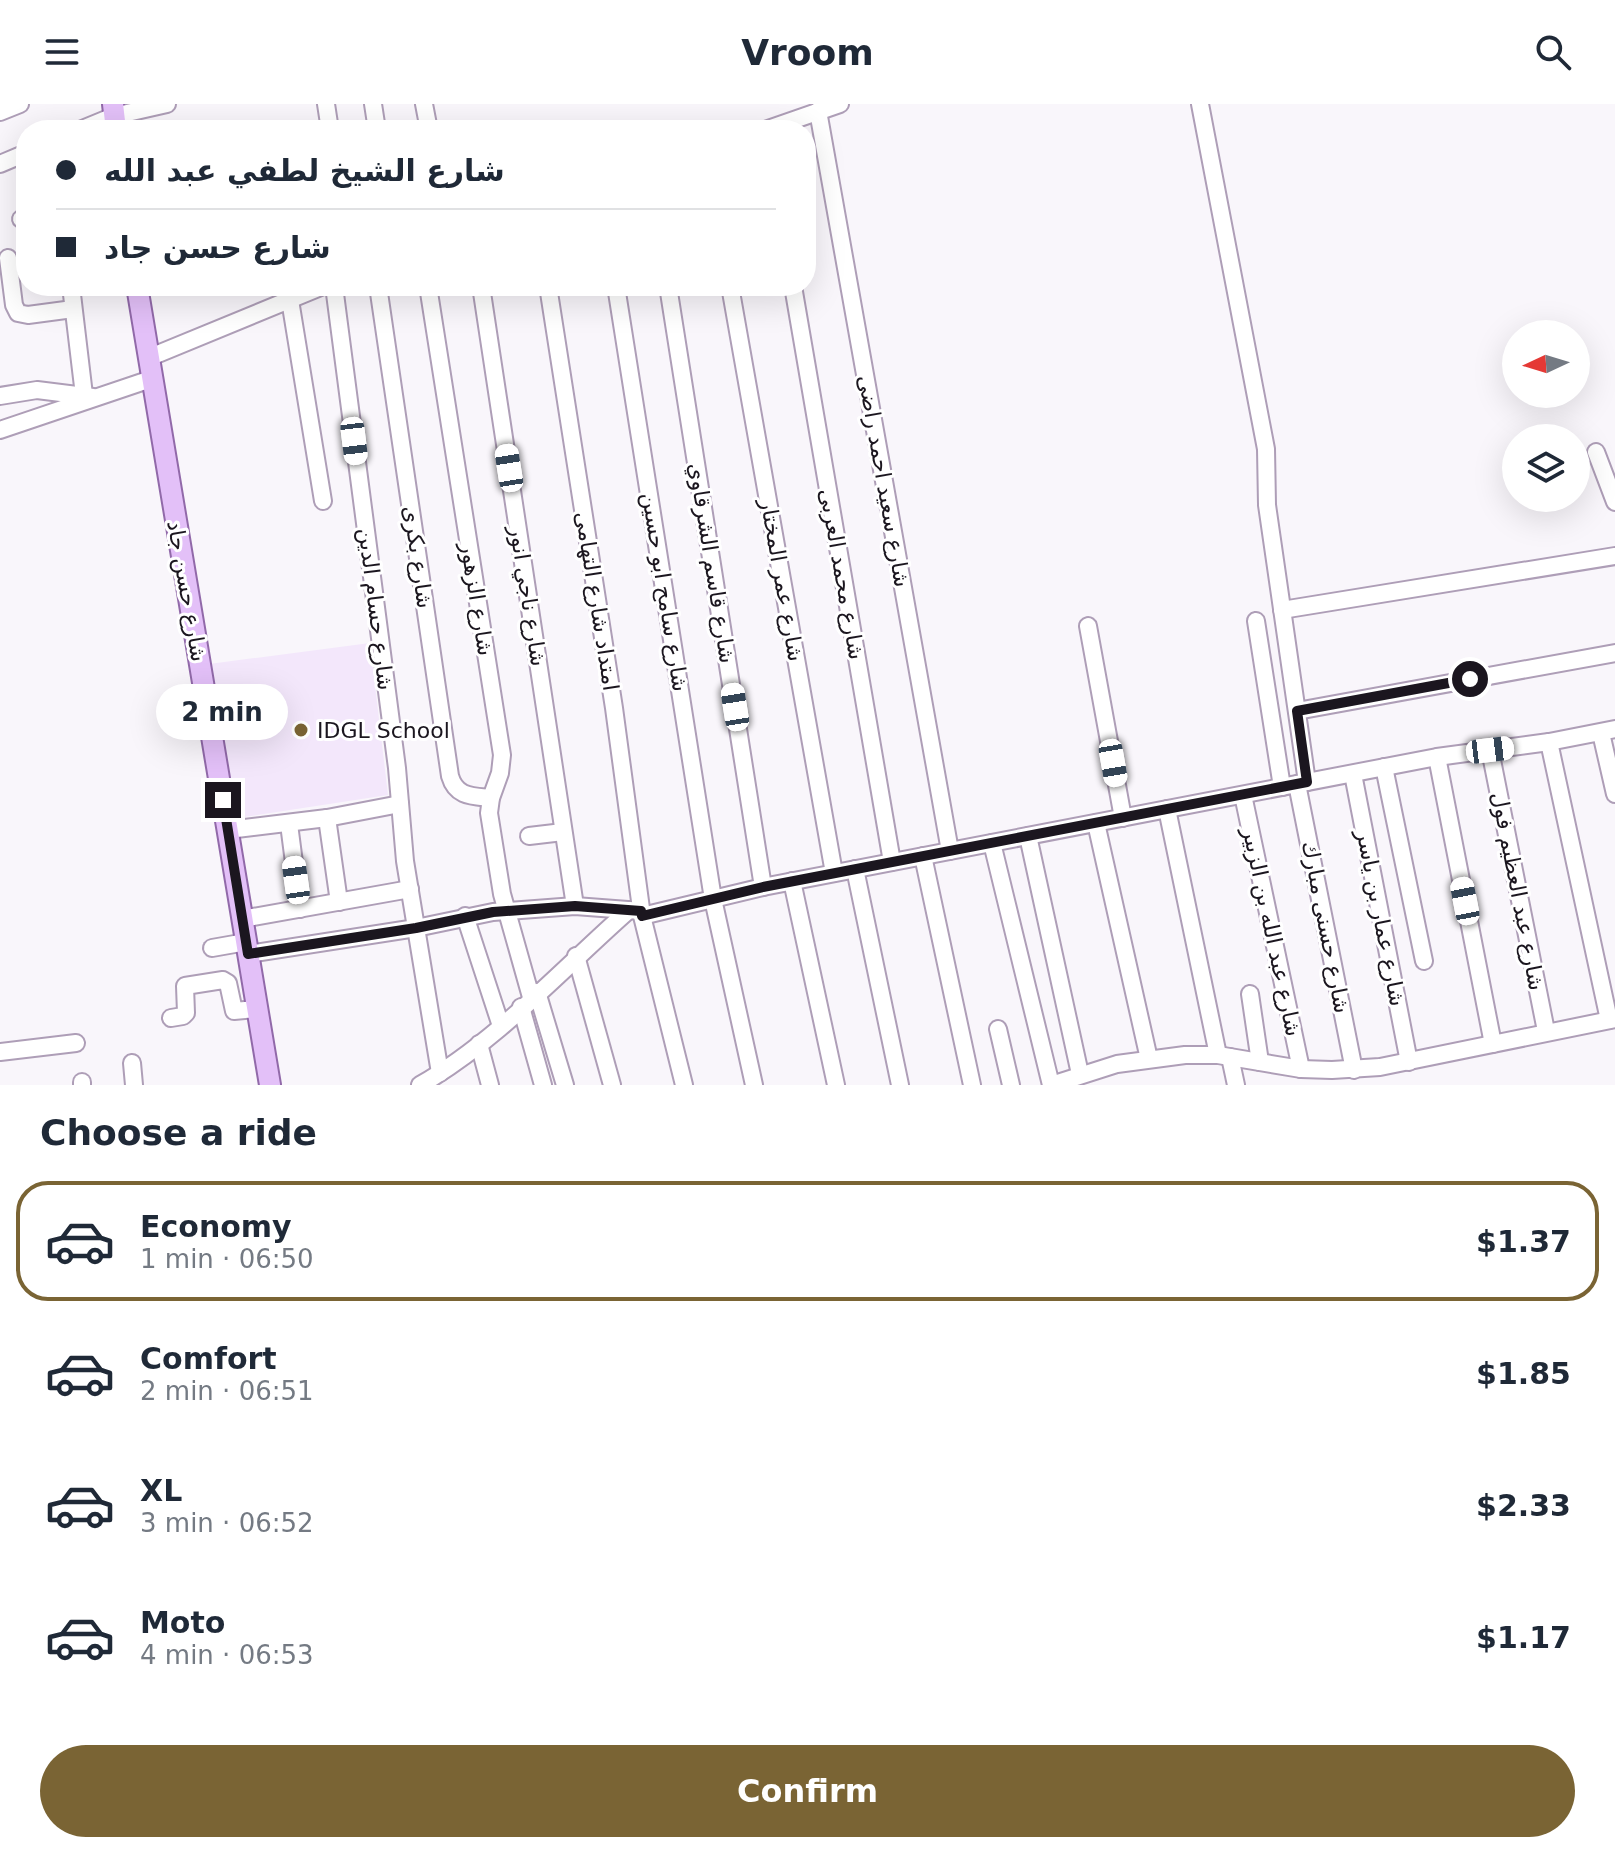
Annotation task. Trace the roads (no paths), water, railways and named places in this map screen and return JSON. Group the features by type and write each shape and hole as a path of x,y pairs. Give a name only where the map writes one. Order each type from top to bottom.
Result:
{"main road":[{"name":"شارع حسن جاد","path":"139,296 270,1085"}],"street":[{"path":"0,112 20,104"},
{"path":"114,117 167,104"},
{"path":"793,120 840,104"},
{"path":"1200,104 1266,449 1266,497 1297,711 1295,785"},
{"name":"شارع سعيد احمد راضى","path":"818,111 950,851"},
{"path":"8,258 14,305 18,313 28,315 73,309"},
{"path":"72,296 89,396"},
{"path":"148,358 299,296"},
{"name":"شارع حسام الدين","path":"335,296 410,889 440,1073"},
{"name":"شارع بكرى","path":"379,296 450,776 452,784 463,794 491,798"},
{"name":"شارع الزهور","path":"430,296 502,755 500,773 491,798 490,820 507,911 530,999"},
{"name":"شارع ناجي انور","path":"483,296 575,906"},
{"name":"امتداد شارع التهامى","path":"550,296 614,708 637,912 684,1085"},
{"name":"شارع سامح ابو حسين","path":"618,296 713,899 754,1085"},
{"name":"شارع قاسم الشرقاوي","path":"670,296 763,887"},
{"name":"شارع عمر المختار","path":"732,296 834,873"},
{"name":"شارع محمد العربى","path":"795,296 892,862"},
{"path":"290,300 323,501"},
{"path":"0,430 89,396 151,379"},
{"path":"0,396 37,390 89,396"},
{"path":"1596,452 1615,502"},
{"path":"1282,610 1615,556"},
{"path":"1256,621 1295,785"},
{"path":"1088,626 1123,818"},
{"path":"1297,711 1615,653"},
{"path":"212,948 247,948 416,928 465,916 507,911 575,906 637,912 1437,757 1608,731 1615,794"},
{"path":"992,843 1051,1085 1080,1074 1149,1059 1224,1056 1301,1069 1354,1070 1409,1062 1612,1019 1549,742"},
{"name":"شارع عبد العظيم فول","path":"1490,750 1546,1031"},
{"path":"1437,757 1493,1044"},
{"path":"1384,767 1424,961"},
{"name":"شارع عمار بن ياسر","path":"1353,774 1409,1062"},
{"name":"شارع حسنى مبارك","path":"1295,785 1354,1070"},
{"name":"شارع عبد الله بن الزبير","path":"1243,795 1301,1069"},
{"path":"228,830 289,824 400,804"},
{"path":"1167,809 1224,1056 1236,1085"},
{"path":"327,818 339,902"},
{"path":"1096,823 1149,1059"},
{"path":"289,824 300,909"},
{"path":"529,836 563,832"},
{"path":"1028,836 1080,1074"},
{"path":"923,856 972,1085"},
{"path":"855,869 900,1085"},
{"path":"792,881 836,1085"},
{"path":"242,919 410,889"},
{"path":"420,1085 479,1044 576,956 637,912"},
{"path":"465,916 501,1026"},
{"path":"576,956 612,1085"},
{"path":"171,1018 182,1017 186,1013 185,986 220,980 228,983 234,1011 257,1009"},
{"path":"1250,994 1260,1062"},
{"path":"530,999 543,1085"},
{"path":"530,999 565,1085"},
{"path":"998,1029 1011,1085"},
{"path":"0,1052 76,1043"},
{"path":"479,1044 490,1085"},
{"path":"132,1063 134,1085"}],"place":[{"name":"IDGL School","path":"301,730"}]}
